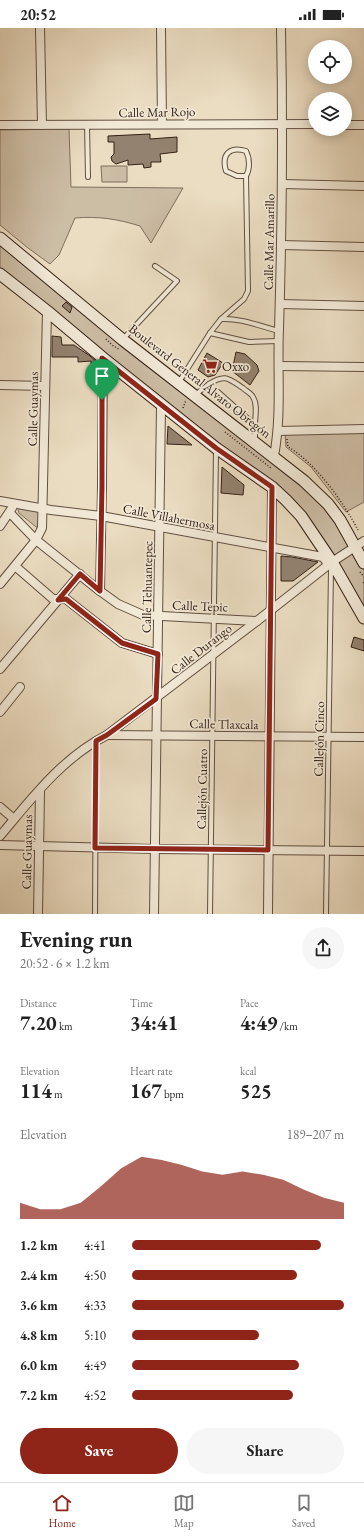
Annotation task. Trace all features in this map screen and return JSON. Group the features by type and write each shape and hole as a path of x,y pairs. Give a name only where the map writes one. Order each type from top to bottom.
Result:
{"main road":[{"name":"Boulevard General Álvaro Obregón","path":"0,238 123,340 179,383 191,396 255,441 304,481 328,504 360,543 364,563"},
{"path":"0,274 47,310 102,358 161,405 216,448 272,487 301,516 364,618"}],"street":[{"path":"40,28 42,124"},
{"path":"161,28 162,124"},
{"name":"Calle Mar Amarillo","path":"274,456 278,431 278,331 280,304 282,184 282,28"},
{"name":"Calle Mar Rojo","path":"0,125 308,124"},
{"path":"352,125 364,125"},
{"path":"282,184 364,186"},
{"path":"281,245 364,247"},
{"path":"280,304 364,306"},
{"name":"Calle Guaymas","path":"36,540 42,528 43,508 47,310"},
{"path":"100,591 102,358"},
{"path":"279,366 364,368"},
{"path":"0,385 45,386"},
{"name":"Calle Tehuantepec","path":"154,914 161,405"},
{"path":"278,431 364,429"},
{"path":"268,914 272,487"},
{"name":"Calle Villahermosa","path":"0,500 51,510 101,516 323,557 330,563"},
{"path":"0,526 10,513 14,502"},
{"name":"Calle Tepic","path":"10,513 36,540 100,591 118,604 142,615 258,621"},
{"path":"0,584 36,540"},
{"name":"Calle Durango","path":"0,836 40,791 52,775 73,757 107,735 156,699 258,621 330,563 360,543"},
{"path":"15,566 53,599 66,599 122,643 158,654"},
{"path":"0,670 80,574"},
{"path":"0,712 20,687"},
{"name":"Calle Tlaxcala","path":"107,735 364,737"},
{"name":"Calle Guaymas","path":"38,914 40,791"},
{"path":"0,807 14,819"},
{"path":"0,845 154,849 364,851"}],"lane":[{"path":"87,125 88,177"},
{"path":"179,383 210,333 221,319 244,299 248,291 246,176 249,166 248,153 244,150 228,152 225,156 224,163 226,171 237,176 246,176"},
{"path":"123,340 177,281 155,266"},
{"path":"221,319 232,318 243,320 278,331"},
{"path":"210,333 249,342 279,341"},
{"path":"191,396 217,379 228,378 250,393 253,396 256,406 255,441"},
{"path":"209,384 255,425"},
{"name":"Callejón Cuatro","path":"210,914 216,448"},
{"name":"Callejón Cinco","path":"326,914 332,570 330,563"},
{"path":"94,914 96,741"}],"path":[{"path":"183,408 191,396"},
{"path":"286,434 288,447 297,452 312,467 336,495 349,513 358,530"}],"shaded area":[{"path":"69,129 71,187 183,188 151,243 140,226 92,217 75,218 59,255 50,264 0,225 0,130"},
{"path":"101,166 127,166 127,182 102,182"},
{"path":"0,239 305,476 364,555 364,613 284,494 0,268"},
{"path":"364,431 364,502 346,512 311,467 286,447 285,433"},
{"path":"19,508 39,510 38,527 19,513"}],"building":[{"path":"150,134 150,139 177,137 177,152 160,154 161,162 151,162 151,167 144,168 143,164 128,165 128,160 116,164 112,161 111,157 114,154 114,142 108,142 108,136"},
{"path":"66,302 72,307 70,313 62,306"},
{"path":"52,336 61,337 62,345 74,345 90,356 97,362 97,373 91,373 91,361 78,362 78,357 52,357"},
{"path":"236,352 245,354 257,365 259,371 250,385 232,371"},
{"name":"Oxxo","path":"207,353 223,363 215,375 208,377 198,370"},
{"path":"168,426 192,445 167,444"},
{"path":"222,467 244,485 243,495 221,493"},
{"path":"281,556 318,562 293,581 281,581"},
{"path":"354,637 364,640 364,651 351,647"}],"place":[{"name":"Oxxo","path":"210,366"}],"route":[{"path":"102,358 210,444 272,487 268,850 95,848 96,741 107,735 156,699 158,654 122,643 66,599 58,600 80,574 100,591 102,400 102,358"}]}
